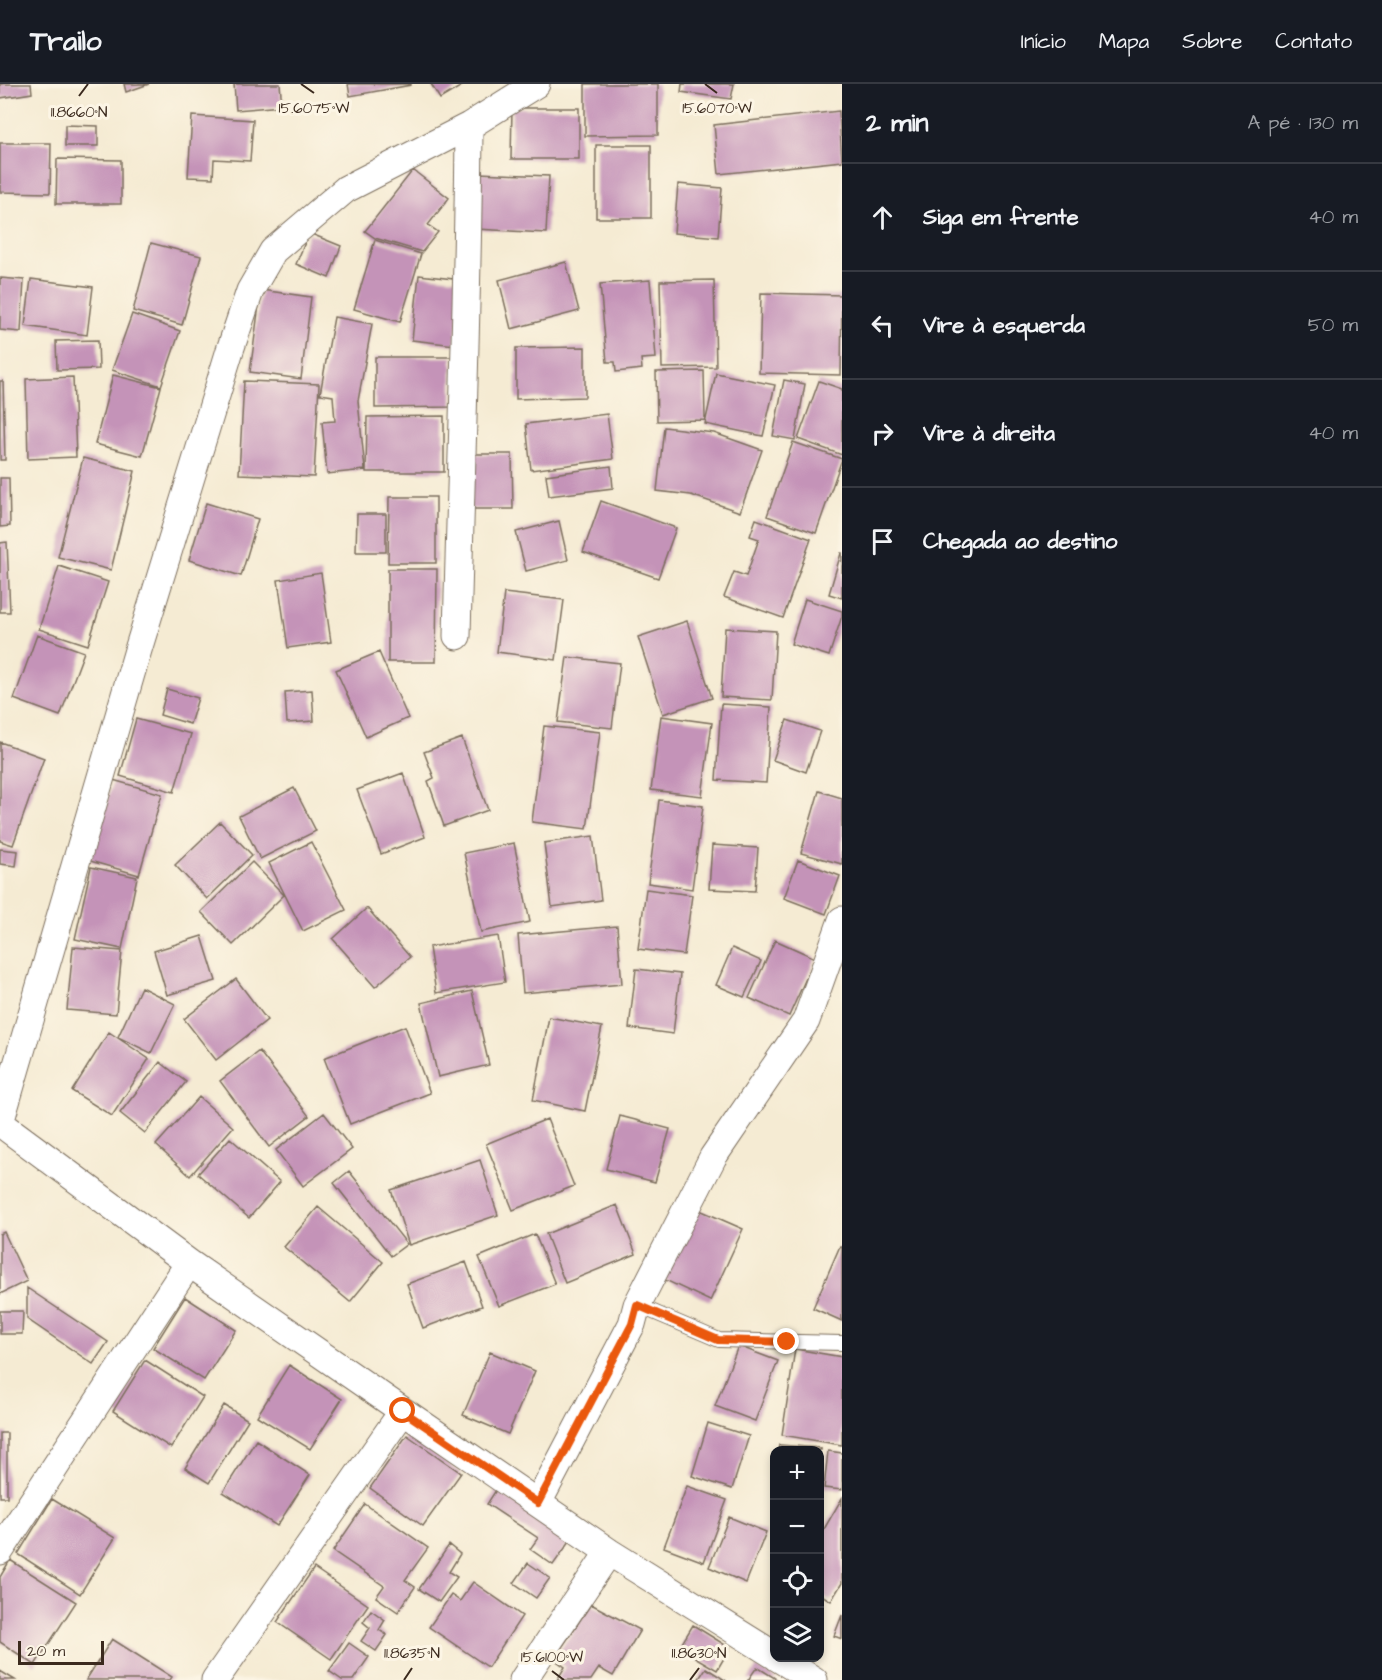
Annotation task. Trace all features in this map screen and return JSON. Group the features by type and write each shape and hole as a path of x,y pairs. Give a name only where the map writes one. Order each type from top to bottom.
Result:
{"street":[{"path":"536,84 469,126 346,189 273,251 250,291 138,650 0,1123 189,1263 403,1411 609,1552 770,1653"},
{"path":"457,636 469,235 469,126"},
{"path":"538,1503 632,1324 637,1305 713,1157 806,1021 842,920"},
{"path":"0,1551 189,1263"},
{"path":"215,1680 403,1411"},
{"path":"523,1680 609,1552"},
{"path":"785,1662 814,1680"}],"lane":[{"path":"637,1305 718,1340 842,1343"}],"building":[{"path":"0,84 31,84 32,93 0,98"},
{"path":"124,84 149,84 126,92"},
{"path":"234,84 280,84 282,106 236,110"},
{"path":"348,84 411,84 411,85 350,96"},
{"path":"431,84 465,84 440,99"},
{"path":"585,84 658,84 658,135 585,136"},
{"path":"682,84 734,84 731,99 681,92"},
{"path":"512,108 579,108 579,159 511,159"},
{"path":"839,111 842,161 719,174 714,125"},
{"path":"192,116 253,120 250,161 214,159 213,178 188,177"},
{"path":"65,125 98,126 98,146 65,146"},
{"path":"0,143 51,143 50,193 0,192"},
{"path":"596,145 651,145 651,218 596,218"},
{"path":"57,159 121,160 121,204 56,204"},
{"path":"413,170 449,198 428,225 438,232 422,252 375,238 365,231"},
{"path":"479,173 549,176 546,233 476,229"},
{"path":"678,184 722,188 718,237 674,233"},
{"path":"309,233 341,246 329,278 296,264"},
{"path":"375,240 421,254 400,322 354,309"},
{"path":"151,243 201,256 182,325 133,311"},
{"path":"566,262 579,311 511,329 499,280"},
{"path":"419,275 462,280 455,345 412,340"},
{"path":"0,278 24,280 21,332 0,330"},
{"path":"31,279 93,287 87,335 25,326"},
{"path":"650,280 656,358 641,359 642,369 616,372 615,362 607,362 600,284"},
{"path":"714,280 716,367 662,368 660,281"},
{"path":"261,290 311,297 301,379 250,372"},
{"path":"761,293 842,295 841,375 759,373"},
{"path":"132,314 180,331 161,386 112,370"},
{"path":"334,317 372,324 358,401 365,470 327,474 322,422 335,421 333,396 320,394"},
{"path":"98,340 99,369 57,370 56,341"},
{"path":"585,347 585,397 516,399 516,348"},
{"path":"375,357 452,357 452,407 375,408"},
{"path":"704,371 705,420 657,421 656,372"},
{"path":"716,373 775,385 763,436 705,424"},
{"path":"113,375 161,387 142,456 95,444"},
{"path":"73,377 76,457 28,459 26,379"},
{"path":"784,380 805,384 795,440 773,436"},
{"path":"0,381 3,381 5,460 0,460"},
{"path":"244,381 319,384 314,477 239,474"},
{"path":"819,381 842,389 842,455 798,439"},
{"path":"607,414 613,459 531,470 526,424"},
{"path":"444,416 444,472 366,472 367,417"},
{"path":"664,427 714,433 762,450 740,512 691,495 657,491"},
{"path":"793,442 842,459 816,533 767,516"},
{"path":"469,454 512,454 513,509 469,509"},
{"path":"83,458 135,471 111,570 58,557"},
{"path":"611,466 613,488 549,496 546,475"},
{"path":"0,478 9,478 10,526 0,527"},
{"path":"389,497 436,497 436,563 388,563"},
{"path":"601,501 676,528 658,578 583,552"},
{"path":"206,503 258,519 241,576 189,560"},
{"path":"357,514 386,514 386,552 356,552"},
{"path":"756,519 811,539 783,618 724,597 734,572 746,576 759,539 750,536"},
{"path":"559,521 568,560 526,571 516,532"},
{"path":"7,542 10,612 0,612 0,543"},
{"path":"842,553 842,598 829,594"},
{"path":"59,566 108,582 88,645 39,629"},
{"path":"388,569 437,569 436,662 388,662"},
{"path":"321,573 331,642 288,648 278,580"},
{"path":"504,593 564,600 556,660 497,652"},
{"path":"805,599 842,611 829,656 791,644"},
{"path":"687,621 712,698 663,714 638,637"},
{"path":"725,628 776,631 772,700 721,697"},
{"path":"37,635 84,652 60,716 14,699"},
{"path":"379,652 408,718 366,737 336,670"},
{"path":"567,657 620,663 612,728 558,722"},
{"path":"167,689 198,698 190,724 160,715"},
{"path":"312,690 314,721 287,723 285,692"},
{"path":"721,704 771,707 766,783 716,780"},
{"path":"661,716 712,723 702,796 651,790"},
{"path":"136,719 191,734 174,792 120,776"},
{"path":"787,720 820,731 806,772 773,760"},
{"path":"544,726 600,732 587,829 532,822"},
{"path":"462,738 488,810 444,826 428,781 434,778 424,752"},
{"path":"0,742 44,758 13,845 0,841"},
{"path":"403,773 425,837 381,854 357,790"},
{"path":"113,780 162,794 139,875 90,861"},
{"path":"294,788 316,831 260,859 239,816"},
{"path":"819,791 842,798 842,864 801,853"},
{"path":"659,800 703,806 692,889 648,883"},
{"path":"220,822 252,855 207,899 175,865"},
{"path":"593,836 601,900 552,907 544,843"},
{"path":"311,842 346,910 303,931 269,863"},
{"path":"514,843 530,922 481,932 464,853"},
{"path":"712,845 758,848 755,891 709,889"},
{"path":"0,849 18,851 16,866 0,864"},
{"path":"798,860 840,876 826,914 784,898"},
{"path":"252,862 284,895 233,945 201,912"},
{"path":"91,867 137,877 122,949 75,939"},
{"path":"646,889 692,895 684,955 638,949"},
{"path":"367,908 410,957 375,987 333,939"},
{"path":"617,926 622,984 523,993 518,935"},
{"path":"202,936 216,981 167,995 154,951"},
{"path":"498,936 505,982 436,993 429,947"},
{"path":"775,940 815,958 789,1016 749,998"},
{"path":"73,947 122,951 116,1014 67,1010"},
{"path":"732,948 761,961 744,997 716,985"},
{"path":"636,969 680,974 673,1034 629,1028"},
{"path":"236,979 267,1020 216,1060 184,1019"},
{"path":"141,987 175,1004 151,1053 118,1037"},
{"path":"472,991 489,1065 438,1077 421,1003"},
{"path":"549,1017 602,1027 585,1111 533,1100"},
{"path":"405,1026 430,1093 350,1124 324,1058"},
{"path":"109,1032 149,1059 112,1116 72,1091"},
{"path":"259,1051 309,1116 269,1147 220,1081"},
{"path":"160,1062 186,1082 145,1133 120,1113"},
{"path":"199,1097 233,1127 190,1176 156,1145"},
{"path":"324,1113 352,1149 303,1186 276,1150"},
{"path":"620,1116 670,1129 655,1182 606,1169"},
{"path":"547,1119 574,1186 513,1210 486,1144"},
{"path":"230,1138 280,1182 249,1218 198,1174"},
{"path":"480,1160 498,1215 409,1245 391,1190"},
{"path":"349,1171 407,1244 391,1256 334,1183"},
{"path":"617,1205 636,1254 565,1283 546,1234"},
{"path":"318,1207 383,1262 350,1302 284,1247"},
{"path":"695,1208 743,1229 710,1301 663,1279"},
{"path":"4,1232 27,1281 0,1294 0,1234"},
{"path":"535,1234 555,1284 499,1306 479,1257"},
{"path":"840,1246 842,1247 842,1321 813,1308"},
{"path":"466,1262 482,1306 423,1328 407,1284"},
{"path":"27,1288 108,1342 93,1364 27,1319"},
{"path":"185,1297 236,1330 204,1380 153,1348"},
{"path":"0,1311 23,1311 22,1334 0,1334"},
{"path":"738,1346 778,1361 755,1421 715,1406"},
{"path":"795,1349 842,1357 842,1445 782,1435"},
{"path":"490,1352 535,1371 508,1434 463,1415"},
{"path":"145,1360 203,1397 171,1448 113,1411"},
{"path":"289,1365 342,1399 310,1449 257,1416"},
{"path":"224,1405 248,1420 209,1483 185,1468"},
{"path":"708,1423 749,1436 732,1489 692,1476"},
{"path":"0,1433 7,1433 7,1497 0,1497"},
{"path":"407,1435 461,1473 423,1526 370,1488"},
{"path":"256,1440 310,1475 277,1526 223,1492"},
{"path":"828,1451 842,1453 842,1490 824,1488"},
{"path":"687,1486 727,1500 704,1562 664,1547"},
{"path":"496,1490 570,1541 553,1565 530,1549 538,1538 487,1504"},
{"path":"842,1498 842,1583 831,1601 824,1597 824,1529"},
{"path":"52,1499 115,1538 80,1594 18,1554"},
{"path":"365,1504 428,1548 405,1580 415,1587 398,1612 376,1597 384,1586 333,1551"},
{"path":"729,1517 766,1532 746,1583 709,1567"},
{"path":"449,1545 460,1554 449,1572 457,1577 439,1602 419,1589"},
{"path":"10,1560 76,1602 35,1665 0,1642 0,1577"},
{"path":"528,1563 550,1578 536,1598 514,1583"},
{"path":"314,1568 368,1605 331,1659 277,1622"},
{"path":"473,1582 522,1616 488,1667 429,1627 451,1595 460,1601"},
{"path":"591,1604 640,1630 613,1676 599,1668 591,1680 557,1680 565,1667 554,1659"},
{"path":"371,1610 385,1620 379,1630 387,1635 376,1651 361,1641 370,1628 363,1622"},
{"path":"842,1615 842,1639 834,1636"},
{"path":"693,1625 730,1648 717,1670 679,1648"},
{"path":"112,1639 172,1677 170,1680 86,1680"},
{"path":"349,1643 369,1657 353,1680 342,1680 329,1671"},
{"path":"757,1667 778,1680 748,1680"},
{"path":"706,1668 725,1680 698,1680"},
{"path":"0,1671 15,1680 0,1680"}],"route":[{"path":"403,1411 538,1503 632,1324 637,1305 718,1340 787,1342"}]}
